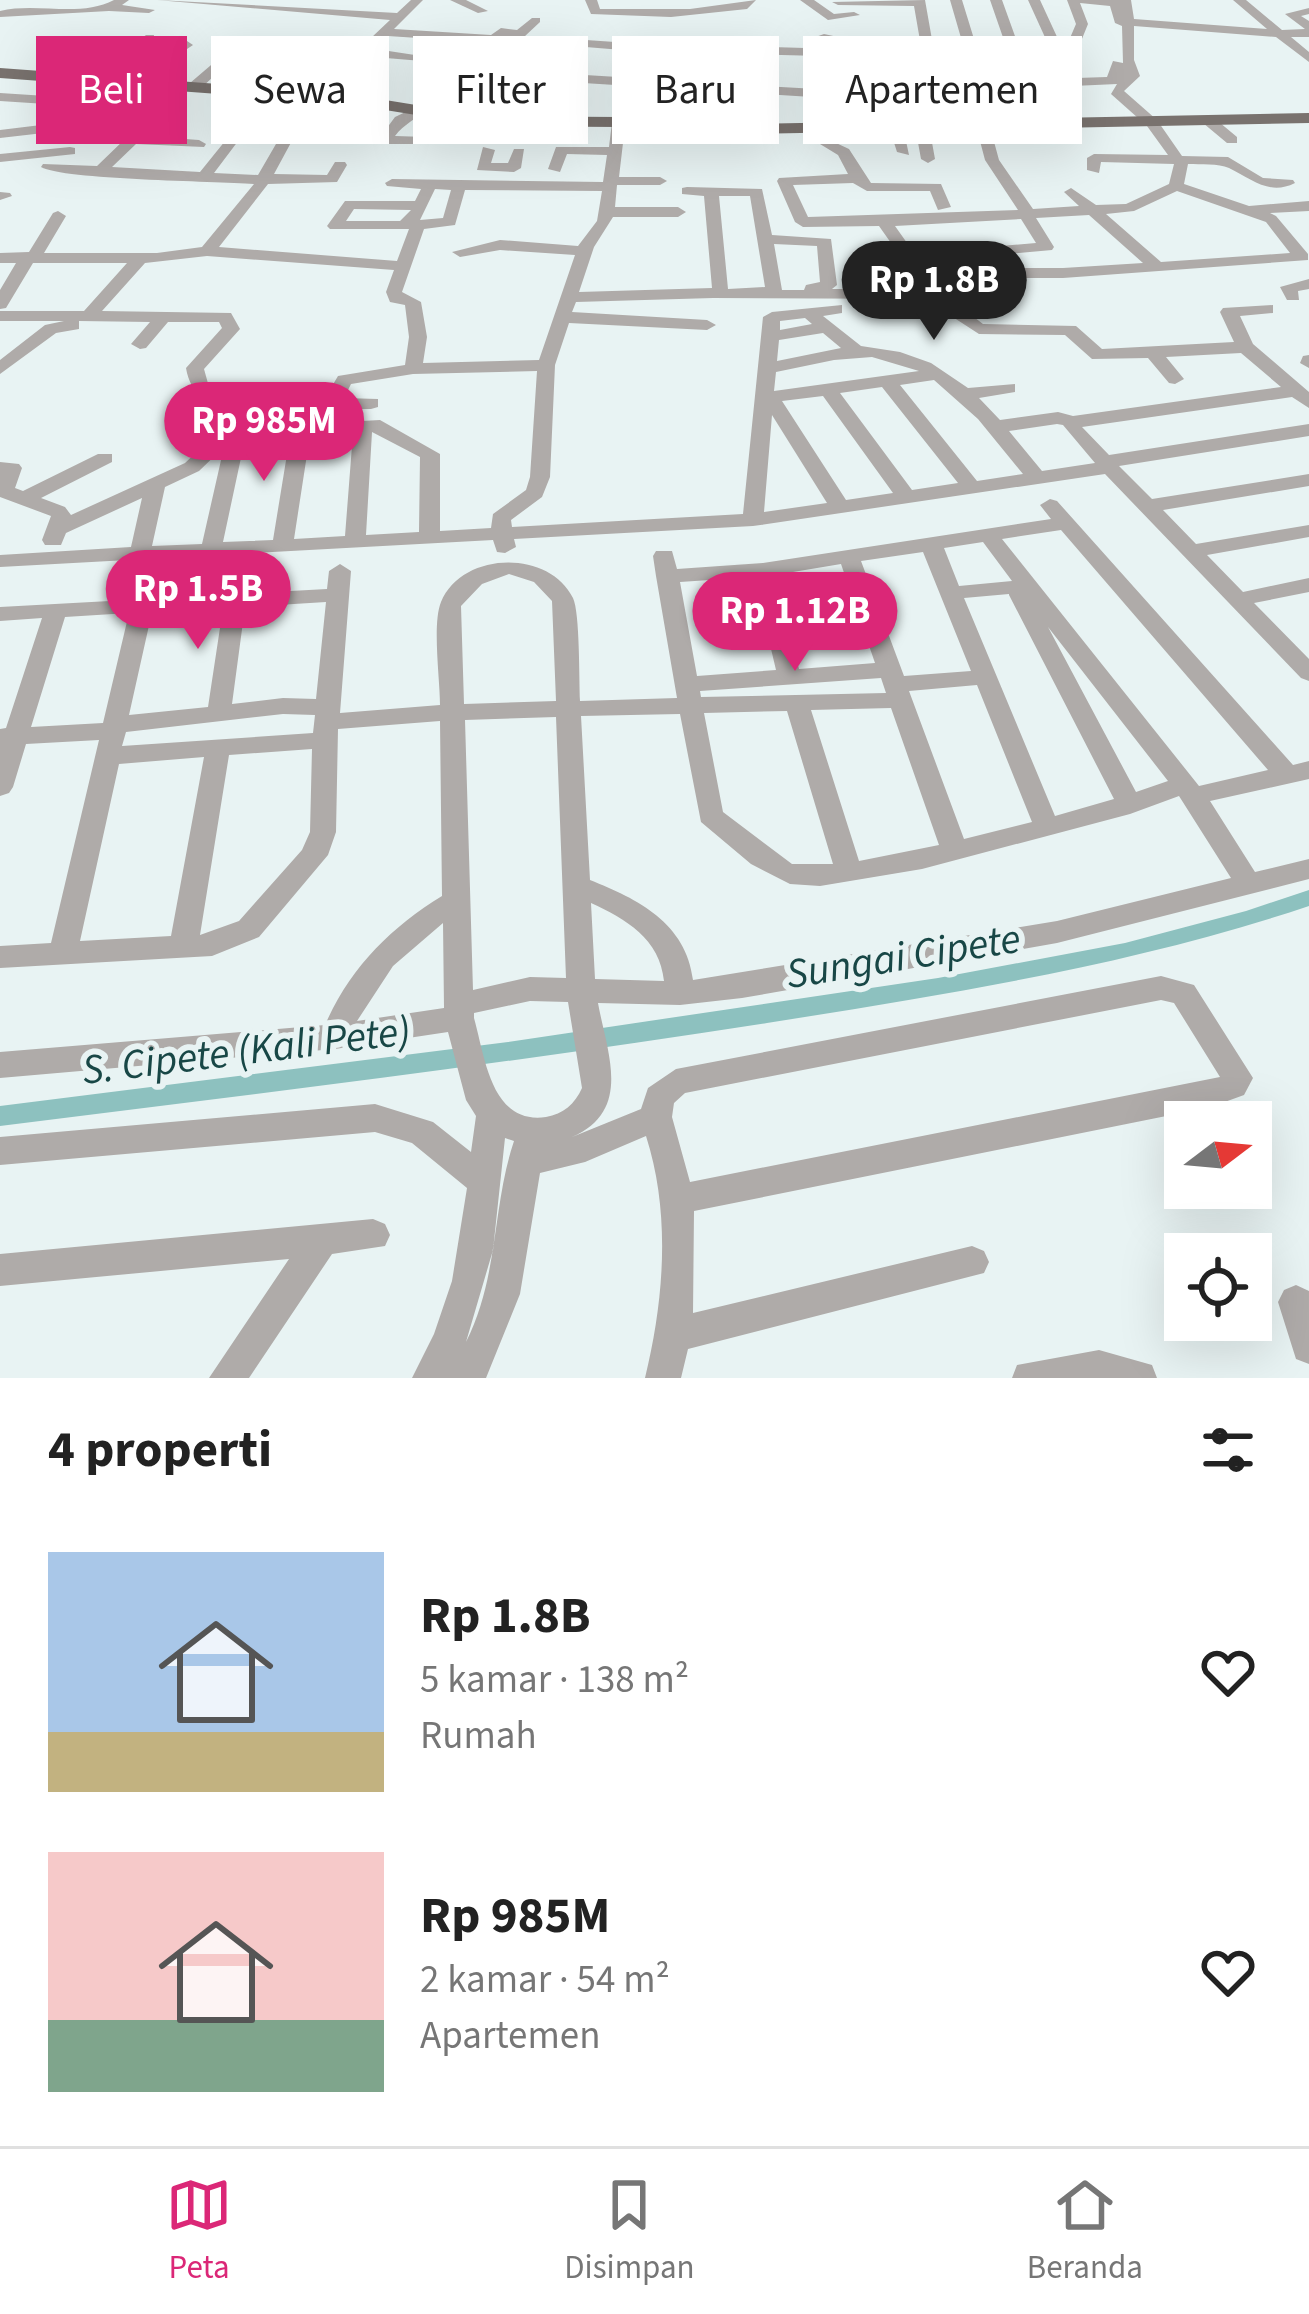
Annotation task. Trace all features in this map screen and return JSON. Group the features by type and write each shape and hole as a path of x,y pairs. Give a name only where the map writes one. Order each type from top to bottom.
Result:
{"main road":[{"path":"0,73 36,76"},
{"path":"187,86 211,87"},
{"path":"1082,125 1309,118"}],"street":[{"path":"163,0 398,17"},
{"path":"378,36 417,0"},
{"path":"456,0 482,11"},
{"path":"628,0 590,0 595,12 716,15 719,10 747,6 750,0"},
{"path":"806,0 832,18 899,15"},
{"path":"956,0 967,36"},
{"path":"996,0 1009,36"},
{"path":"1034,0 1052,36"},
{"path":"1077,36 1082,20 1076,0 1116,4 1126,27 1113,81 1082,83"},
{"path":"1125,0 1126,58 1134,76 1116,91 1152,123 1181,164 1176,186"},
{"path":"1240,0 1264,0"},
{"path":"1240,0 1309,58"},
{"path":"836,1 854,15"},
{"path":"836,1 919,2 927,36"},
{"path":"0,14 24,4 64,10 114,6 149,10"},
{"path":"114,6 99,20 127,22"},
{"path":"64,10 58,22 65,26"},
{"path":"1309,11 1291,14 1309,30"},
{"path":"588,39 593,25 616,13"},
{"path":"1080,29 1179,17 1226,33 1309,30"},
{"path":"497,36 501,32 520,34 542,24 586,36"},
{"path":"382,32 446,36"},
{"path":"590,37 612,42"},
{"path":"784,51 782,65 803,83"},
{"path":"779,53 803,51"},
{"path":"596,78 612,58"},
{"path":"195,86 211,72"},
{"path":"588,78 612,82"},
{"path":"4,100 36,100"},
{"path":"25,112 36,110"},
{"path":"413,113 400,120 385,140 413,141"},
{"path":"1208,120 1232,140"},
{"path":"0,134 36,132"},
{"path":"187,139 203,140"},
{"path":"77,144 47,168 332,179 340,165"},
{"path":"97,173 128,144"},
{"path":"203,177 228,144"},
{"path":"207,251 265,179 285,144"},
{"path":"510,567 500,518 535,493 540,477 546,365 585,251 602,228 618,144"},
{"path":"827,144 844,152 865,187 932,173"},
{"path":"901,144 904,152"},
{"path":"921,209 950,206 932,173 926,144"},
{"path":"950,254 1046,246 992,160 989,144"},
{"path":"488,150 482,167 514,168 518,155 556,163 560,150 615,151"},
{"path":"0,158 70,151"},
{"path":"1094,170 1094,158 1234,162 1259,182 1288,183"},
{"path":"413,369 418,337 413,302 394,296 418,225 450,222 459,177"},
{"path":"392,183 459,177 611,184 660,181"},
{"path":"857,178 784,183 800,220 890,222 1028,215 1059,219 1140,206 1176,186 1271,219 1298,253 1309,281 1288,287 1293,296"},
{"path":"829,179 846,221"},
{"path":"311,225 334,226 350,204 419,206 420,180"},
{"path":"880,187 890,222 909,256"},
{"path":"687,191 757,192 774,291"},
{"path":"711,191 720,290"},
{"path":"1071,192 1159,267"},
{"path":"1253,211 1309,206"},
{"path":"607,212 678,212"},
{"path":"0,304 7,285 58,216"},
{"path":"571,295 827,288 826,244 818,239 766,239"},
{"path":"1043,240 1065,248"},
{"path":"460,252 500,244 585,251"},
{"path":"0,258 195,256 207,251 405,266"},
{"path":"1245,347 1096,355 1066,329 979,329 952,313 946,294 949,278 958,273 1159,267 1298,253"},
{"path":"0,369 50,329 77,324 142,257"},
{"path":"571,295 713,293 735,297 870,290 946,294"},
{"path":"1267,308 1229,312 1245,347 1302,396"},
{"path":"753,520 771,368 772,316 808,312 831,318 858,353"},
{"path":"0,316 217,316 230,323 227,335 195,368 198,389 229,426 231,464 211,550"},
{"path":"140,344 164,316"},
{"path":"562,317 707,325"},
{"path":"772,336 831,318"},
{"path":"771,368 874,352 940,373 966,394 1036,477"},
{"path":"1153,352 1175,379"},
{"path":"332,403 344,380 413,369 546,365"},
{"path":"768,398 940,373"},
{"path":"886,381 971,487"},
{"path":"966,394 1008,388"},
{"path":"828,389 906,496"},
{"path":"994,427 1302,396"},
{"path":"768,398 840,507"},
{"path":"46,560 67,525 192,467 229,426 267,404 371,403"},
{"path":"1072,422 1071,427 1190,551 1299,650 1309,673"},
{"path":"229,426 362,434 380,426 407,438 430,454 429,539"},
{"path":"282,547 301,430"},
{"path":"0,561 753,520 1309,430"},
{"path":"356,543 362,434"},
{"path":"28,497 105,458"},
{"path":"192,467 231,464"},
{"path":"0,468 12,468 2,494 28,497 58,511 67,525 71,557"},
{"path":"1147,506 1309,480"},
{"path":"140,553 154,486"},
{"path":"1058,514 1298,772 1187,791 849,872 786,873 710,815 665,566 763,570 988,535 1058,514"},
{"path":"1190,551 1309,530"},
{"path":"988,535 1022,587 1187,791 1248,883"},
{"path":"931,544 1046,825"},
{"path":"849,557 954,849"},
{"path":"430,1378 465,1360 508,1286 528,1147 574,1121 590,1106 598,1088 583,1000 563,600 542,577 510,567 471,581 453,597 451,712 460,1019 485,1100 483,1180 465,1360"},
{"path":"763,570 789,677"},
{"path":"0,614 235,601 338,583 323,832 314,855 249,928 212,945 0,958"},
{"path":"1239,599 1309,585"},
{"path":"950,593 1022,587"},
{"path":"1022,587 1130,805"},
{"path":"219,712 235,601"},
{"path":"62,956 142,606"},
{"path":"0,788 8,737 56,611"},
{"path":"8,737 112,737 218,748 328,723 571,708 690,696 789,677 894,685"},
{"path":"690,696 796,704 894,685 985,677"},
{"path":"796,704 849,872"},
{"path":"112,737 219,712 328,723"},
{"path":"184,945 218,748"},
{"path":"0,1065 335,1037 460,1019 530,989 583,1000 680,993 1057,932 1309,869"},
{"path":"576,886 616,900 658,929 673,948 680,993"},
{"path":"335,1037 348,1003 368,972 422,920 456,901"},
{"path":"663,1378 675,1335 676,1200 670,1152 656,1117 659,1096 676,1082 1161,988 1184,993 1237,1078 1233,1086 1211,1094 676,1200"},
{"path":"485,1100 528,1147 585,1148 656,1117"},
{"path":"0,1150 375,1118 422,1132 483,1180"},
{"path":"0,1270 373,1235"},
{"path":"227,1378 322,1240"},
{"path":"675,1335 972,1262"},
{"path":"1295,1302 1309,1346"},
{"path":"1030,1378 1099,1368 1139,1378"}],"waterway":[{"name":"Sungai Cipete","path":"0,1116 508,1051 938,987 1125,951 1309,898"}],"water label":[{"name":"S. Cipete (Kali Pete)","path":"246,1049"}]}
